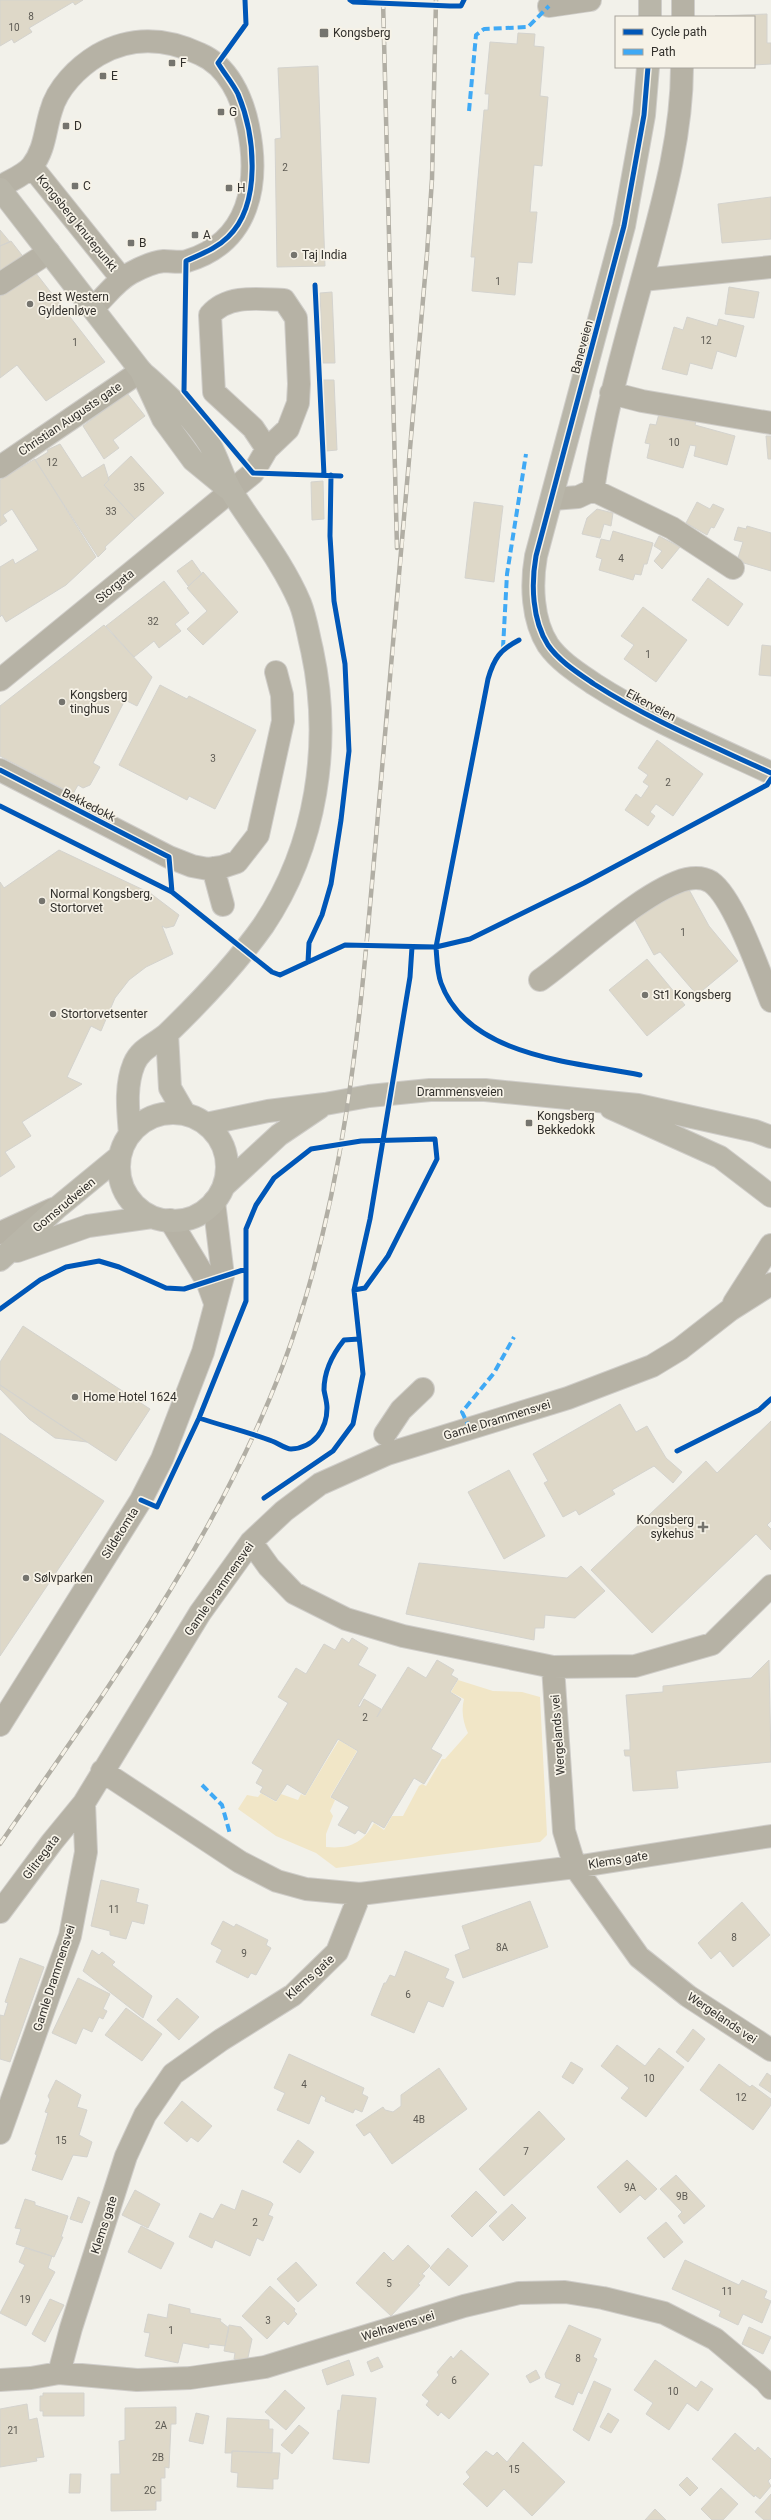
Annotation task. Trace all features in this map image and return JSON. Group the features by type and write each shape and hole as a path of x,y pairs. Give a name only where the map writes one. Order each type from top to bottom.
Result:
{"main road":[{"path":"650,0 650,16"},
{"name":"Baneveien","path":"541,629 534,598 532,577 624,226 644,115 648,68"},
{"path":"0,188 141,372 163,420 193,460 231,492 272,552 300,604 314,662 319,694 321,732 317,783 298,859 275,906 233,965 167,1034 141,1052 135,1062 128,1088 130,1134"},
{"name":"Eikerveien","path":"541,629 548,644 557,655 613,696 690,737 771,773"},
{"path":"167,1034 170,1088 175,1100 185,1114"},
{"name":"Drammensveien","path":"206,1124 268,1111 325,1104 369,1096 444,1090 540,1094 638,1105 755,1131 771,1137"},
{"name":"Drammensveien","path":"596,1101 720,1157 771,1196"},
{"name":"Drammensveien","path":"219,1194 279,1135 325,1104"},
{"path":"173,1113 185,1114 206,1124 219,1139 227,1158 227,1172 219,1194 200,1214 188,1219 161,1218 141,1210 125,1192 120,1180 120,1156 130,1134 139,1125 155,1116 173,1113"},
{"name":"Gomsrudveien","path":"4,1257 58,1207 120,1156"},
{"name":"Gomsrudveien","path":"4,1257 80,1228 161,1218"}],"street":[{"path":"549,6 590,0"},
{"path":"683,0 683,16"},
{"name":"Kongsberg knutepunkt","path":"0,188 32,167 43,146 51,110 61,88 80,69 98,55 129,42 155,41 180,45 218,64 238,93 252,146 249,197 243,218 229,236 214,249 186,261 162,261 145,266 122,279 93,308"},
{"path":"592,490 611,393 642,280 678,136 682,68"},
{"name":"Kongsberg knutepunkt","path":"32,167 122,279"},
{"path":"0,284 49,252"},
{"path":"642,280 771,267"},
{"name":"Storgata","path":"0,680 253,474 267,449 288,429 298,404 299,384 296,318 284,300 231,300 218,306 210,314 214,392 253,428 267,449"},
{"name":"Christian Augusts gate","path":"0,467 141,372"},
{"path":"611,393 642,401 771,423"},
{"path":"553,499 578,497 592,490"},
{"path":"592,490 672,528 732,568"},
{"name":"Bekkedokk","path":"0,770 169,857 192,866 213,868 237,862 258,834 283,721 282,694 276,672"},
{"path":"213,868 223,905"},
{"path":"540,980 637,906 663,890 686,879 696,877 712,883 724,898 771,1001"},
{"name":"Sildetomta","path":"0,1726 141,1500 162,1459 203,1352 223,1276 219,1194"},
{"path":"0,1233 58,1207"},
{"path":"161,1218 206,1281 215,1303"},
{"name":"Gamle Drammensvei","path":"730,1310 771,1245"},
{"name":"Gamle Drammensvei","path":"0,2133 70,1936 86,1852 84,1803 102,1771 200,1613 251,1542 284,1511 320,1484 387,1454 568,1398 652,1366 680,1350 730,1310 771,1284"},
{"path":"385,1434 401,1410 423,1389"},
{"path":"251,1542 269,1567 294,1593 346,1619 404,1636 553,1667 635,1666 712,1644 771,1586"},
{"name":"Wergelands vei","path":"553,1667 564,1831 575,1867 639,1957 688,1996 771,2050"},
{"path":"102,1771 240,1862 277,1881 306,1889 360,1894"},
{"name":"Glitregata","path":"0,1912 52,1842 84,1803"},
{"name":"Klems gate","path":"59,2373 71,2328 126,2156 145,2115 173,2074 221,2040 293,1995 337,1952 360,1894 575,1867 771,1836"},
{"name":"Welhavens vei","path":"0,2380 31,2378 59,2373 144,2379 190,2378 265,2368 464,2306 519,2293 565,2292 603,2298 664,2313 715,2339 766,2381 771,2388"}],"shaded area":[{"path":"458,1680 493,1691 522,1692 540,1697 547,1835 540,1842 336,1868 316,1853 276,1836 238,1809 247,1795 258,1797 261,1793 276,1802 281,1794 298,1800 301,1794 305,1796 339,1740 357,1751 330,1797 335,1800 330,1811 333,1816 326,1834 326,1847 342,1847 354,1844 365,1836 374,1823 384,1830 392,1816 403,1816 419,1786 422,1784 426,1786 442,1759 445,1759 468,1733 463,1716 464,1699 451,1692"}],"building":[{"path":"0,0 83,0 75,5 73,2 29,28 32,32 14,43 12,39 0,46"},
{"path":"767,14 767,43 771,43 771,64 755,65 755,16 715,16"},
{"path":"518,33 535,34 534,46 544,47 540,96 548,97 542,166 534,165 530,212 537,212 532,263 518,262 515,295 472,291 475,257 471,257 484,110 488,110 489,94 485,94 490,42 517,44"},
{"path":"318,66 325,266 277,267 275,139 281,138 278,68"},
{"path":"771,197 771,239 722,243 718,204"},
{"path":"0,230 10,242 0,246"},
{"name":"Best Western Gyldenløve","path":"11,241 105,362 46,401 17,365 0,378 0,246"},
{"path":"729,287 759,292 754,318 725,314"},
{"path":"332,292 335,363 323,363 320,293"},
{"path":"687,317 717,326 719,319 744,326 736,357 717,351 712,369 690,363 687,375 662,369 674,327 683,330"},
{"path":"323,380 334,380 337,450 326,451"},
{"path":"127,393 145,416 113,440 119,448 104,459 83,426"},
{"path":"660,410 696,421 695,425 735,436 727,465 694,456 696,446 690,445 683,468 647,458 650,444 645,443 650,424 656,425"},
{"path":"766,436 771,436 771,459 768,459"},
{"path":"60,444 82,478 104,464 109,480 104,485 135,519 105,547 106,549 98,557 35,460 48,452 47,450"},
{"path":"131,456 164,493 135,519 104,485 109,480 108,478"},
{"path":"35,459 96,557 66,585 6,622 2,615 0,617 0,567 13,559 15,564 38,550 12,509 3,515 7,521 0,526 0,480"},
{"path":"323,481 324,519 312,520 311,482"},
{"path":"474,502 503,506 494,582 465,578"},
{"path":"697,502 710,509 713,504 724,509 714,528 711,527 707,535 686,523"},
{"path":"597,509 613,513 611,526 604,524 600,538 582,534 587,518"},
{"path":"747,526 771,533 771,571 737,561 743,542 734,540 738,527 746,529"},
{"path":"613,531 653,543 647,564 644,564 641,575 635,574 633,580 599,570 602,559 596,557 601,539 610,541"},
{"path":"659,536 680,547 662,569 654,561 662,551 654,546"},
{"path":"192,560 202,574 188,586 177,571"},
{"path":"203,572 238,612 203,645 187,629 207,611 187,588"},
{"path":"708,578 743,604 728,626 692,600"},
{"path":"164,581 189,613 175,624 181,631 159,648 154,641 134,657 106,626"},
{"path":"643,607 687,640 656,682 624,659 634,645 621,636"},
{"path":"104,625 152,677 137,706 125,700 93,763 100,767 90,785 83,788 78,785 73,794 0,756 0,706"},
{"path":"762,645 771,646 771,676 759,675"},
{"path":"160,685 187,699 189,696 256,730 215,809 189,796 187,800 119,765"},
{"path":"657,740 703,774 673,816 656,804 650,812 655,816 648,826 625,810 636,794 641,798 649,786 643,782 648,775 638,768"},
{"name":"Stortorvetsenter","path":"59,850 150,893 179,915 174,926 166,928 162,926 173,954 146,967 129,980 115,998 101,1031 91,1026 67,1077 82,1084 22,1122 31,1136 5,1152 15,1167 0,1177 0,882 4,888"},
{"path":"687,886 709,926 738,961 697,995 660,952 654,955 632,915"},
{"path":"647,959 685,1005 647,1036 609,990"},
{"name":"Home Hotel 1624","path":"23,1326 150,1409 116,1461 0,1385 0,1362"},
{"path":"0,1385 87,1442 55,1438 29,1419 0,1389"},
{"path":"620,1404 636,1432 647,1426 666,1458 682,1472 673,1483 654,1466 612,1490 615,1494 579,1515 576,1510 563,1517 544,1483 548,1481 533,1454"},
{"name":"Kongsberg sykehus","path":"771,1421 771,1521 767,1525 771,1529 771,1550 756,1534 652,1633 591,1570 706,1461 717,1473"},
{"name":"Sølvparken","path":"0,1433 104,1501 0,1656"},
{"path":"509,1470 545,1536 504,1559 468,1492"},
{"path":"419,1563 567,1578 581,1566 605,1591 575,1618 545,1615 544,1628 535,1628 534,1640 406,1614"},
{"path":"342,1638 349,1643 352,1638 368,1648 358,1665 376,1675 358,1706 360,1707 364,1699 381,1709 377,1717 408,1667 426,1678 437,1660 454,1670 451,1675 458,1679 450,1692 461,1699 431,1749 442,1755 424,1784 414,1778 384,1828 372,1821 365,1834 358,1830 355,1834 338,1825 349,1807 331,1797 358,1751 338,1739 305,1795 287,1784 276,1801 260,1792 263,1787 256,1783 263,1770 252,1763 288,1703 278,1697 296,1668 306,1674 324,1644 335,1650"},
{"path":"769,1660 771,1762 676,1771 678,1788 633,1791 630,1756 625,1756 624,1750 630,1750 626,1695 663,1692 663,1686 751,1678"},
{"path":"101,1880 139,1889 136,1902 148,1905 144,1924 132,1921 126,1939 110,1935 110,1931 91,1926"},
{"path":"530,1901 548,1947 463,1978 455,1955 470,1949 462,1926"},
{"path":"742,1902 770,1935 733,1967 720,1951 711,1959 698,1943"},
{"path":"223,1921 234,1927 236,1924 268,1940 266,1945 271,1948 256,1975 251,1973 248,1978 216,1962 222,1950 211,1944"},
{"path":"92,1950 99,1955 102,1952 115,1962 112,1965 152,1996 143,2018 83,1971"},
{"path":"405,1951 449,1969 445,1978 454,1982 443,2007 428,2001 414,2033 371,2015 384,1983 386,1983 390,1975 395,1977"},
{"path":"20,1958 44,1967 10,2062 0,2059 0,2015 4,2016 8,2003 5,2002"},
{"path":"78,1978 110,1994 103,2009 107,2011 103,2019 99,2017 92,2032 83,2028 76,2044 52,2033"},
{"path":"177,1998 199,2017 179,2040 157,2020"},
{"path":"126,2008 162,2034 142,2061 105,2035"},
{"path":"693,2029 705,2039 688,2062 676,2052"},
{"path":"617,2045 645,2066 659,2048 684,2067 646,2117 621,2098 629,2088 601,2066"},
{"path":"289,2054 364,2088 362,2094 368,2097 362,2112 355,2109 353,2113 325,2101 326,2098 321,2095 309,2124 277,2110 285,2093 274,2088"},
{"path":"571,2062 583,2069 573,2084 562,2077"},
{"path":"719,2064 750,2087 752,2085 771,2099 771,2105 753,2130 700,2090"},
{"path":"439,2068 467,2109 392,2164 370,2132 364,2136 356,2125 383,2107 385,2110 393,2112 401,2106 401,2095"},
{"path":"767,2073 771,2076 771,2093 759,2085"},
{"path":"56,2080 81,2095 77,2107 87,2110 79,2135 92,2142 87,2157 73,2155 62,2180 32,2170 37,2155 35,2154 48,2113 45,2112 50,2100 48,2096"},
{"path":"182,2101 212,2126 198,2142 191,2137 187,2142 164,2123"},
{"path":"539,2111 565,2139 504,2196 479,2169"},
{"path":"298,2140 314,2152 300,2173 283,2162"},
{"path":"627,2160 657,2189 645,2200 640,2195 620,2213 597,2187"},
{"path":"676,2175 705,2206 684,2224 678,2216 682,2212 660,2189"},
{"path":"135,2190 160,2204 148,2228 122,2215"},
{"path":"242,2190 273,2204 268,2215 273,2217 263,2241 257,2238 250,2256 215,2240 212,2248 189,2237 200,2213 213,2219 221,2204 235,2210"},
{"path":"476,2191 497,2212 472,2237 451,2216"},
{"path":"78,2197 90,2202 82,2223 70,2219"},
{"path":"25,2199 35,2202 35,2205 68,2216 61,2237 63,2237 54,2257 16,2244 21,2229 15,2228"},
{"path":"512,2204 526,2218 503,2241 489,2226"},
{"path":"666,2222 683,2242 664,2258 647,2238"},
{"path":"141,2226 174,2243 161,2269 128,2252"},
{"path":"408,2245 430,2266 422,2274 425,2276 418,2284 420,2285 391,2316 356,2283 384,2252 393,2261"},
{"path":"25,2248 52,2256 48,2268 55,2272 26,2326 0,2313 25,2265 19,2262"},
{"path":"448,2248 468,2266 449,2286 430,2268"},
{"path":"685,2260 739,2285 742,2280 767,2291 764,2298 771,2301 762,2323 743,2314 738,2325 719,2316 721,2311 672,2289"},
{"path":"296,2262 317,2285 298,2302 277,2279"},
{"path":"270,2286 295,2309 294,2311 297,2314 288,2325 284,2321 267,2339 242,2316"},
{"path":"50,2299 64,2305 45,2342 32,2334"},
{"path":"169,2304 190,2309 190,2313 221,2319 220,2321 229,2328 225,2346 209,2344 209,2348 183,2343 178,2363 145,2356 150,2333 144,2332 148,2314 167,2318"},
{"path":"229,2325 241,2327 252,2339 247,2362 234,2359 235,2353 224,2351"},
{"path":"569,2325 601,2339 593,2357 597,2359 582,2394 578,2392 573,2405 555,2397 561,2384 546,2378 545,2374"},
{"path":"749,2327 771,2337 763,2354 742,2344"},
{"path":"461,2350 489,2374 449,2419 441,2412 438,2416 426,2405 429,2401 422,2395 439,2375 437,2372 451,2356 453,2359"},
{"path":"378,2357 383,2367 371,2372 367,2362"},
{"path":"349,2360 354,2375 327,2385 322,2370"},
{"path":"655,2360 696,2388 701,2381 713,2389 698,2411 687,2403 669,2430 646,2414 653,2403 634,2390"},
{"path":"536,2370 540,2378 530,2383 526,2376"},
{"path":"594,2381 611,2389 589,2441 573,2430"},
{"path":"285,2390 305,2408 286,2430 265,2412"},
{"path":"43,2393 84,2393 84,2416 43,2416 43,2411 40,2411 40,2396 43,2396"},
{"path":"342,2395 376,2398 369,2463 333,2459 338,2410 340,2411"},
{"path":"27,2404 29,2420 37,2418 44,2457 36,2458 37,2461 0,2467 0,2409"},
{"path":"176,2407 176,2424 171,2424 169,2468 165,2467 165,2478 161,2478 161,2501 156,2501 156,2510 111,2511 111,2474 120,2474 119,2441 125,2440 125,2408"},
{"path":"196,2413 209,2416 203,2444 189,2441"},
{"path":"608,2413 619,2420 611,2433 600,2427"},
{"path":"227,2418 269,2420 269,2429 273,2429 272,2453 232,2451 232,2453 225,2453"},
{"path":"299,2425 309,2433 292,2454 281,2445"},
{"path":"735,2433 755,2451 758,2447 771,2459 771,2478 768,2481 771,2486 760,2499 755,2495 754,2497 712,2459"},
{"path":"523,2442 565,2482 532,2516 504,2489 487,2507 463,2484 470,2477 466,2472 486,2451 493,2456 497,2452 507,2462"},
{"path":"232,2451 280,2453 278,2479 273,2479 273,2489 237,2487 238,2473 231,2472"},
{"path":"70,2474 81,2474 80,2493 69,2493"},
{"path":"687,2477 698,2488 690,2496 679,2485"},
{"path":"721,2488 738,2504 723,2520 712,2520 701,2509"},
{"path":"771,2494 771,2520 764,2520 755,2512"},
{"path":"655,2509 666,2520 645,2520"}],"railway":[{"path":"383,0 397,548"},
{"path":"0,1844 119,1671 193,1553 226,1491 256,1429 283,1365 305,1300 323,1233 337,1166 348,1099 365,963 427,254 432,179 436,0"}],"marked path":[{"path":"469,111 476,35 484,29 528,27 549,6"},
{"path":"503,648 507,574 526,454"},
{"path":"470,1429 462,1412 494,1373 514,1337"},
{"path":"202,1785 222,1805 230,1834"}],"cycle path":[{"path":"245,0 246,24 218,63 236,90 244,111 251,149 251,188 239,223 228,237 213,248 186,261 184,391 253,473 341,476"},
{"path":"350,0 353,2 450,6 461,6 464,0"},
{"path":"648,68 644,115 624,226 536,556 534,567 534,602 539,624 548,645 552,651 569,666 615,697 659,721 771,773"},
{"path":"315,285 324,475"},
{"path":"308,962 309,943 322,915 331,884 341,820 349,751 345,664 334,601 330,536 331,475"},
{"path":"519,640 502,651 495,660 488,679 436,947 437,965 441,983 455,1008 474,1027 499,1041 526,1052 556,1060 640,1075"},
{"path":"0,770 169,857 172,892"},
{"path":"0,806 172,892 272,972 280,975 345,945 436,947 470,939 584,883 767,785 771,779"},
{"path":"264,1498 333,1451 353,1424 363,1374 354,1290 370,1219 410,977 412,947"},
{"path":"141,1500 157,1507 199,1418 246,1301 246,1229 256,1205 274,1178 311,1149 361,1141 435,1139 437,1159 388,1256 365,1288 354,1290"},
{"path":"0,1309 40,1280 66,1267 99,1261 119,1267 166,1288 184,1289 246,1269"},
{"path":"199,1418 263,1438 289,1449 299,1448 306,1445 318,1436 325,1423 327,1408 324,1383 332,1357 344,1340 359,1339"},
{"path":"677,1451 759,1410 771,1399"}],"place":[{"name":"Kongsberg","path":"324,33"},
{"name":"F","path":"172,63"},
{"name":"E","path":"103,76"},
{"name":"G","path":"221,112"},
{"name":"D","path":"66,126"},
{"name":"C","path":"75,186"},
{"name":"H","path":"229,188"},
{"name":"A","path":"195,235"},
{"name":"B","path":"131,243"},
{"name":"Taj India","path":"294,255"},
{"name":"Best Western Gyldenløve","path":"30,304"},
{"name":"Kongsberg tinghus","path":"62,702"},
{"name":"Normal Kongsberg, Stortorvet","path":"42,901"},
{"name":"St1 Kongsberg","path":"645,995"},
{"name":"Stortorvetsenter","path":"53,1014"},
{"name":"Kongsberg Bekkedokk","path":"529,1123"},
{"name":"Home Hotel 1624","path":"75,1397"},
{"name":"Kongsberg sykehus","path":"703,1527"},
{"name":"Sølvparken","path":"26,1578"}]}
